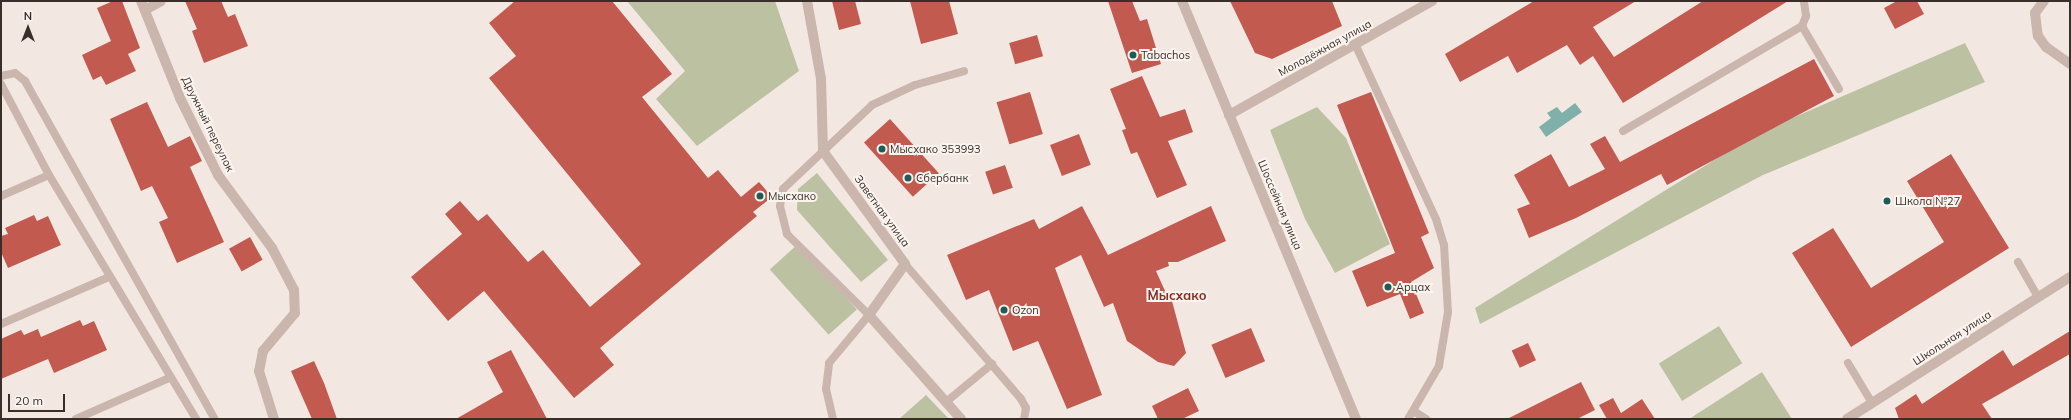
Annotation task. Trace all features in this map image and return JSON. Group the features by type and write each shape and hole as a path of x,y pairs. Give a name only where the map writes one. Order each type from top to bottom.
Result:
{"street":[{"path":"143,5 161,1"},
{"path":"807,1 821,79 823,151"},
{"name":"Шоссейная улица","path":"1182,1 1356,419"},
{"name":"Молодёжная улица","path":"1229,115 1356,46 1432,1"},
{"path":"2044,1 2036,13 2038,36 2046,47 2070,64"},
{"name":"Дружный переулок","path":"143,5 180,98 218,174 272,248 297,302 288,323 263,351 259,371 262,389 274,419"},
{"name":"Заветная улица","path":"823,151 905,264 868,316"},
{"name":"Школьная улица","path":"1848,419 2070,277"},
{"path":"868,316 961,419"}],"lane":[{"path":"1623,131 1802,26 1806,16 1804,1"},
{"path":"1802,26 1839,88"},
{"path":"1356,46 1436,219 1444,245 1448,312 1439,366 1415,412 1408,419"},
{"path":"833,419 826,389 829,363 868,316 793,241 781,219 783,189 872,105 915,85 964,71"},
{"path":"1,76 15,73 25,81 214,419"},
{"path":"1,84 49,175 168,378 196,419"},
{"path":"1,196 49,175"},
{"path":"2018,262 2038,297"},
{"path":"905,264 1022,399 1026,408 1024,419"},
{"path":"1,324 109,277"},
{"path":"1848,363 1872,403"},
{"path":"946,402 992,364"},
{"path":"76,419 168,378"},
{"path":"1415,412 1426,419"}],"green space":[{"path":"627,1 775,1 799,71 697,146 656,99 685,71"},
{"path":"1965,43 1985,82 1763,175 1480,324 1475,308 1758,133"},
{"path":"1317,107 1346,138 1390,244 1335,273 1305,219 1270,130"},
{"path":"817,173 888,260 861,282 797,210 798,189"},
{"path":"798,244 857,309 829,335 770,269"},
{"path":"1719,326 1742,363 1682,401 1659,364"},
{"path":"1762,372 1792,419 1689,419"},
{"path":"926,395 949,419 899,419"}],"water":[{"path":"1575,103 1582,112 1546,137 1539,127 1551,118 1547,113 1557,107 1562,113"}],"building":[{"path":"113,1 122,1 140,48 128,54 136,71 106,85 101,76 93,80 82,55 111,41 97,8"},
{"path":"185,1 221,1 228,17 235,14 248,46 204,63 192,31 197,29"},
{"path":"515,1 612,1 672,74 642,97 708,178 718,170 741,197 759,182 772,197 753,212 757,216 600,348 614,365 574,398 484,291 448,321 411,277 462,234 445,214 460,201 478,221 487,214 528,262 543,250 590,307 641,264 489,78 516,56 489,23"},
{"path":"832,1 855,1 861,24 839,30"},
{"path":"910,1 949,1 958,34 921,44"},
{"path":"1108,1 1132,1 1140,21 1147,19 1161,64 1132,73"},
{"path":"1230,1 1332,1 1342,26 1272,59 1255,53"},
{"path":"1534,1 1636,1 1593,27 1614,57 1703,1 1788,1 1623,103 1593,56 1580,65 1567,45 1517,73 1508,56 1460,82 1445,54"},
{"path":"1897,1 1917,1 1924,14 1895,29 1884,8"},
{"path":"1037,35 1043,56 1015,64 1009,43"},
{"path":"1814,59 1834,96 1667,185 1661,174 1576,218 1529,238 1517,209 1530,204 1514,175 1551,154 1569,187 1605,169 1590,144 1605,136 1620,162"},
{"path":"1142,76 1160,117 1185,109 1193,132 1168,141 1187,185 1157,198 1137,152 1131,154 1122,130 1126,129 1110,89"},
{"path":"1030,92 1043,134 1009,144 997,102"},
{"path":"1371,92 1429,233 1421,237 1434,268 1411,282 1424,313 1410,319 1400,294 1367,307 1352,271 1395,253 1337,105"},
{"path":"147,102 168,147 190,136 202,161 190,167 224,242 177,263 159,222 168,218 152,186 141,191 110,119"},
{"path":"890,119 939,173 913,197 864,142"},
{"path":"1079,134 1091,165 1062,176 1050,145"},
{"path":"1951,154 2009,248 1851,347 1792,253 1833,228 1871,288 1944,242 1907,181"},
{"path":"1005,165 1013,188 993,195 985,172"},
{"path":"1082,206 1108,255 1211,206 1226,241 1178,262 1168,262 1169,266 1156,271 1170,302 1172,301 1186,353 1174,366 1158,362 1127,341 1113,303 1104,307 1081,255 1055,268 1102,395 1067,409 1038,341 1013,351 989,290 966,300 947,255 1034,219 1039,229"},
{"path":"34,215 37,221 48,216 61,245 8,268 1,252 1,236 8,234 5,228"},
{"path":"250,237 263,260 242,271 229,249"},
{"path":"80,320 83,326 94,321 107,350 54,373 48,359 1,379 1,339 21,330 24,335 38,329 41,337"},
{"path":"1251,328 1265,361 1225,378 1211,345"},
{"path":"2070,331 2070,354 1982,404 1992,419 1899,419 1895,408 1916,394 1922,404 2003,350 2013,366"},
{"path":"1528,343 1536,360 1520,368 1512,351"},
{"path":"511,350 547,419 456,419 503,392 487,362"},
{"path":"314,361 337,419 312,419 291,371"},
{"path":"1581,382 1595,410 1577,419 1507,419"},
{"path":"1188,388 1199,411 1182,419 1158,419 1152,406"},
{"path":"1613,398 1621,413 1642,399 1655,419 1607,419 1599,405"}],"place":[{"name":"Tabachos","path":"1133,55"},
{"name":"Мысхако 353993","path":"882,149"},
{"name":"Сбербанк","path":"908,178"},
{"name":"Мысхако","path":"760,196"},
{"name":"Школа №27","path":"1887,201"},
{"name":"Арцах","path":"1388,287"},
{"name":"Ozon","path":"1004,310"}],"district":[{"name":"Мысхако","path":"1177,295"}]}
